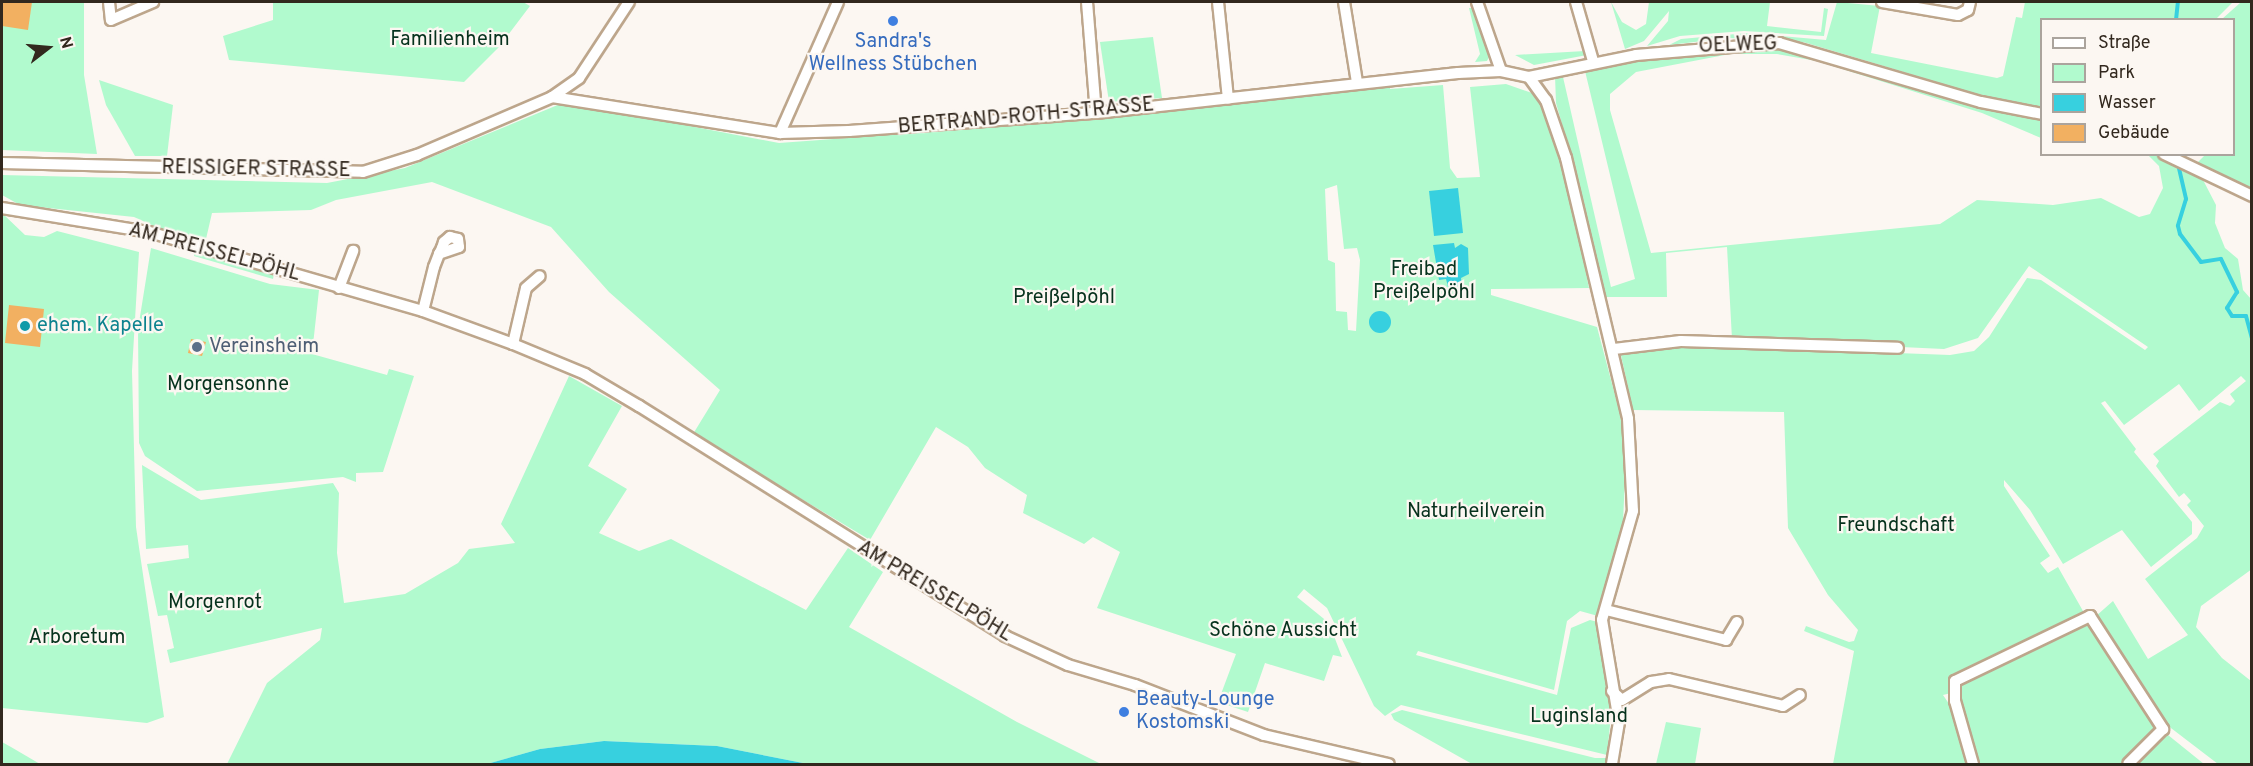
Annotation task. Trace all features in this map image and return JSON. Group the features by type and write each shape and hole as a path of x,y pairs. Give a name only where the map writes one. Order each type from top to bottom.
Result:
{"street":[{"path":"109,2 111,20 153,2"},
{"name":"REISSIGER STRASSE","path":"2,163 363,172 417,155 552,97 579,78 629,2"},
{"path":"780,133 838,2"},
{"path":"1087,2 1096,112"},
{"path":"1218,2 1228,98"},
{"path":"1344,2 1357,82"},
{"path":"1477,2 1501,71"},
{"path":"1576,2 1593,61"},
{"path":"1882,2 1958,15 1965,14 1970,2"},
{"name":"OELWEG","path":"1501,71 1530,77 1593,61 1696,47 1779,43 1981,102 2040,114"},
{"name":"BERTRAND-ROTH-STRASSE","path":"552,97 780,133 1096,112 1357,82 1501,71"},
{"path":"1530,77 1546,100 1566,158 1614,349 1628,419 1634,511 1606,610 1603,639 1619,722 1612,765"},
{"path":"2173,159 2252,196"},
{"name":"AM PREISSELPÖHL","path":"2,208 149,232 423,311 513,344 585,374 639,406 1005,636 1068,665 1135,685 1264,735 1389,765"},
{"path":"339,288 352,251"},
{"path":"423,311 439,254"},
{"path":"513,344 526,288 540,276"},
{"path":"1614,349 1681,341 1898,348"},
{"path":"1606,610 1726,640 1737,622"},
{"path":"1973,765 1955,701 1955,681 2090,616 2163,729 2127,765"},
{"path":"1611,688 1618,699 1669,679 1784,706 1800,695"}],"green space":[{"path":"2,2 84,2 84,75 97,154 2,150"},
{"name":"Familienheim","path":"273,2 523,2 530,6 499,47 464,82 229,60 223,36 273,20"},
{"path":"1571,2 1587,55 1534,65 1515,55 1585,51"},
{"path":"1611,2 1622,22 1636,30 1646,24 1649,2 1770,2 1767,26 1821,32 1824,8 1828,9 1824,36 1744,31 1680,36 1647,46 1668,21 1669,11 1644,41 1625,49"},
{"path":"1837,2 1880,6 1871,53 1997,78 2003,76 2016,17 2022,18 2025,2 2233,2 2217,18 2040,18 2040,107 1977,94 1803,42 1729,38 1669,45 1681,39 1747,33 1826,40"},
{"path":"2251,2 2251,190 2196,164 2204,156 2235,156 2235,18 2223,18 2240,3"},
{"path":"1469,8 1475,8 1490,55 1487,61 1475,62 1480,54"},
{"path":"1153,37 1162,98 1109,102 1100,42"},
{"name":"Freundschaft","path":"1785,46 2040,118 2040,138 1982,113 1817,61 1777,54 1730,54 1636,72 1610,94 1610,110 1651,253 1940,224 1977,200 2053,205 2101,198 2139,217 2150,214 2163,188 2159,166 2149,156 2159,156 2202,178 2216,205 2215,223 2225,248 2238,259 2243,290 2251,299 2252,569 2201,606 2196,627 2222,658 2251,681 2251,764 2218,764 2167,725 2134,680 2096,616 2113,601 2148,659 2188,635 2145,579 2197,538 2204,526 2187,505 2191,501 2184,493 2179,497 2156,466 2159,461 2153,454 2220,402 2230,406 2235,401 2230,394 2246,381 2241,376 2199,411 2179,384 2124,425 2105,401 2101,403 2136,449 2134,452 2192,522 2192,534 2151,567 2122,530 2063,564 2030,510 2004,480 2004,486 2050,556 2040,563 2048,573 2058,567 2083,611 2082,616 1955,677 1951,693 1943,695 1960,720 1970,764 1833,764 1854,651 1804,631 1806,626 1849,642 1854,641 1858,630 1828,595 1788,528 1784,412 1633,410 1620,351 1684,345 1950,355 1974,351 1989,337 2027,278 2041,280 2145,350 2148,347 2029,266 1978,338 1944,349 1732,339 1727,247 1666,253 1667,297 1602,297 1575,170 1556,103 1555,76 1563,77 1611,287 1635,279 1585,71 1602,63"},
{"path":"99,80 173,105 167,156 135,156 106,105"},
{"path":"1390,83 1390,89 1443,85 1450,168 1457,178 1480,177 1470,87 1506,84 1532,93 1541,103 1563,156 1589,288 1491,289 1491,295 1597,327 1620,414 1626,457 1623,522 1598,616 1580,611 1567,621 1554,690 1418,651 1416,655 1557,695 1571,628 1590,620 1598,622 1612,705 1607,755 1401,705 1385,716 1374,706 1327,608 1304,589 1297,597 1329,623 1342,657 1333,655 1324,681 1265,663 1248,712 1218,702 1236,654 1097,608 1120,552 1093,537 1084,544 1023,513 1027,495 985,468 968,447 936,427 870,540 693,434 720,390 609,292 551,227 432,182 336,200 311,210 212,213 206,239 163,230 134,217 20,205 2,195 2,175 327,183 405,168 565,102 779,143 1094,120","holes":["1337,185 1344,249 1357,248 1360,260 1356,331 1348,330 1347,312 1336,311 1335,263 1328,260 1325,189"]},
{"name":"Arboretum","path":"2,213 25,235 44,237 57,231 139,252 132,371 136,527 164,717 147,723 2,708"},
{"name":"Morgensonne","path":"151,248 270,284 319,290 312,354 387,375 389,369 414,376 383,472 356,473 356,482 343,477 197,491 145,456 139,443 138,329"},
{"path":"194,250 274,274 273,279 194,256"},
{"name":"Morgenrot","path":"569,376 622,406 588,466 627,489 599,533 639,551 671,539 806,610 848,548 883,572 849,627 1017,722 1101,764 808,764 717,746 604,741 540,749 487,764 227,764 267,683 320,640 322,628 170,663 167,650 174,648 167,615 158,616 147,564 189,558 188,545 146,549 142,465 201,500 333,483 339,493 337,553 344,603 405,594 458,563 469,549 515,543 501,524"},
{"path":"2090,620 2154,720 2153,734 2121,764 1975,764 1959,689 1962,681"},
{"path":"1402,710 1595,758 1607,758 1605,764 1472,764 1394,720 1391,714"},
{"path":"1666,722 1701,728 1695,764 1656,764"},
{"path":"2162,735 2168,735 2204,764 2132,764"},
{"path":"2,742 11,747 40,764 2,764"}],"water":[{"path":"1458,188 1463,233 1434,236 1429,191"},
{"path":"1454,243 1455,248 1461,244 1468,248 1469,274 1461,278 1462,285 1448,287 1446,279 1439,280 1433,245"},
{"path":"1376,311 1384,311 1391,318 1391,326 1384,333 1376,333 1369,326 1369,318"},
{"path":"604,741 717,746 808,764 487,764 540,749"}],"building":[{"path":"2,2 32,2 28,30 2,26"},
{"name":"ehem. Kapelle","path":"9,305 44,309 40,347 5,343"},
{"name":"Vereinsheim","path":"191,339 206,342 202,356 188,353"}],"waterway":[{"path":"2176,18 2178,2"},
{"path":"2178,164 2186,199 2178,226 2180,234 2201,262 2221,259 2237,292 2227,308 2232,316 2246,316 2252,339"}],"place":[{"name":"Sandra's Wellness Stübchen","path":"893,21"},
{"name":"ehem. Kapelle","path":"25,326"},
{"name":"Vereinsheim","path":"197,347"},
{"name":"Beauty-Lounge Kostomski","path":"1124,712"}],"park label":[{"name":"Freibad Preißelpöhl","path":"1424,282"},
{"name":"Preißelpöhl","path":"1064,298"},
{"name":"Naturheilverein","path":"1476,512"},
{"name":"Schöne Aussicht","path":"1283,631"},
{"name":"Luginsland","path":"1579,717"}]}
